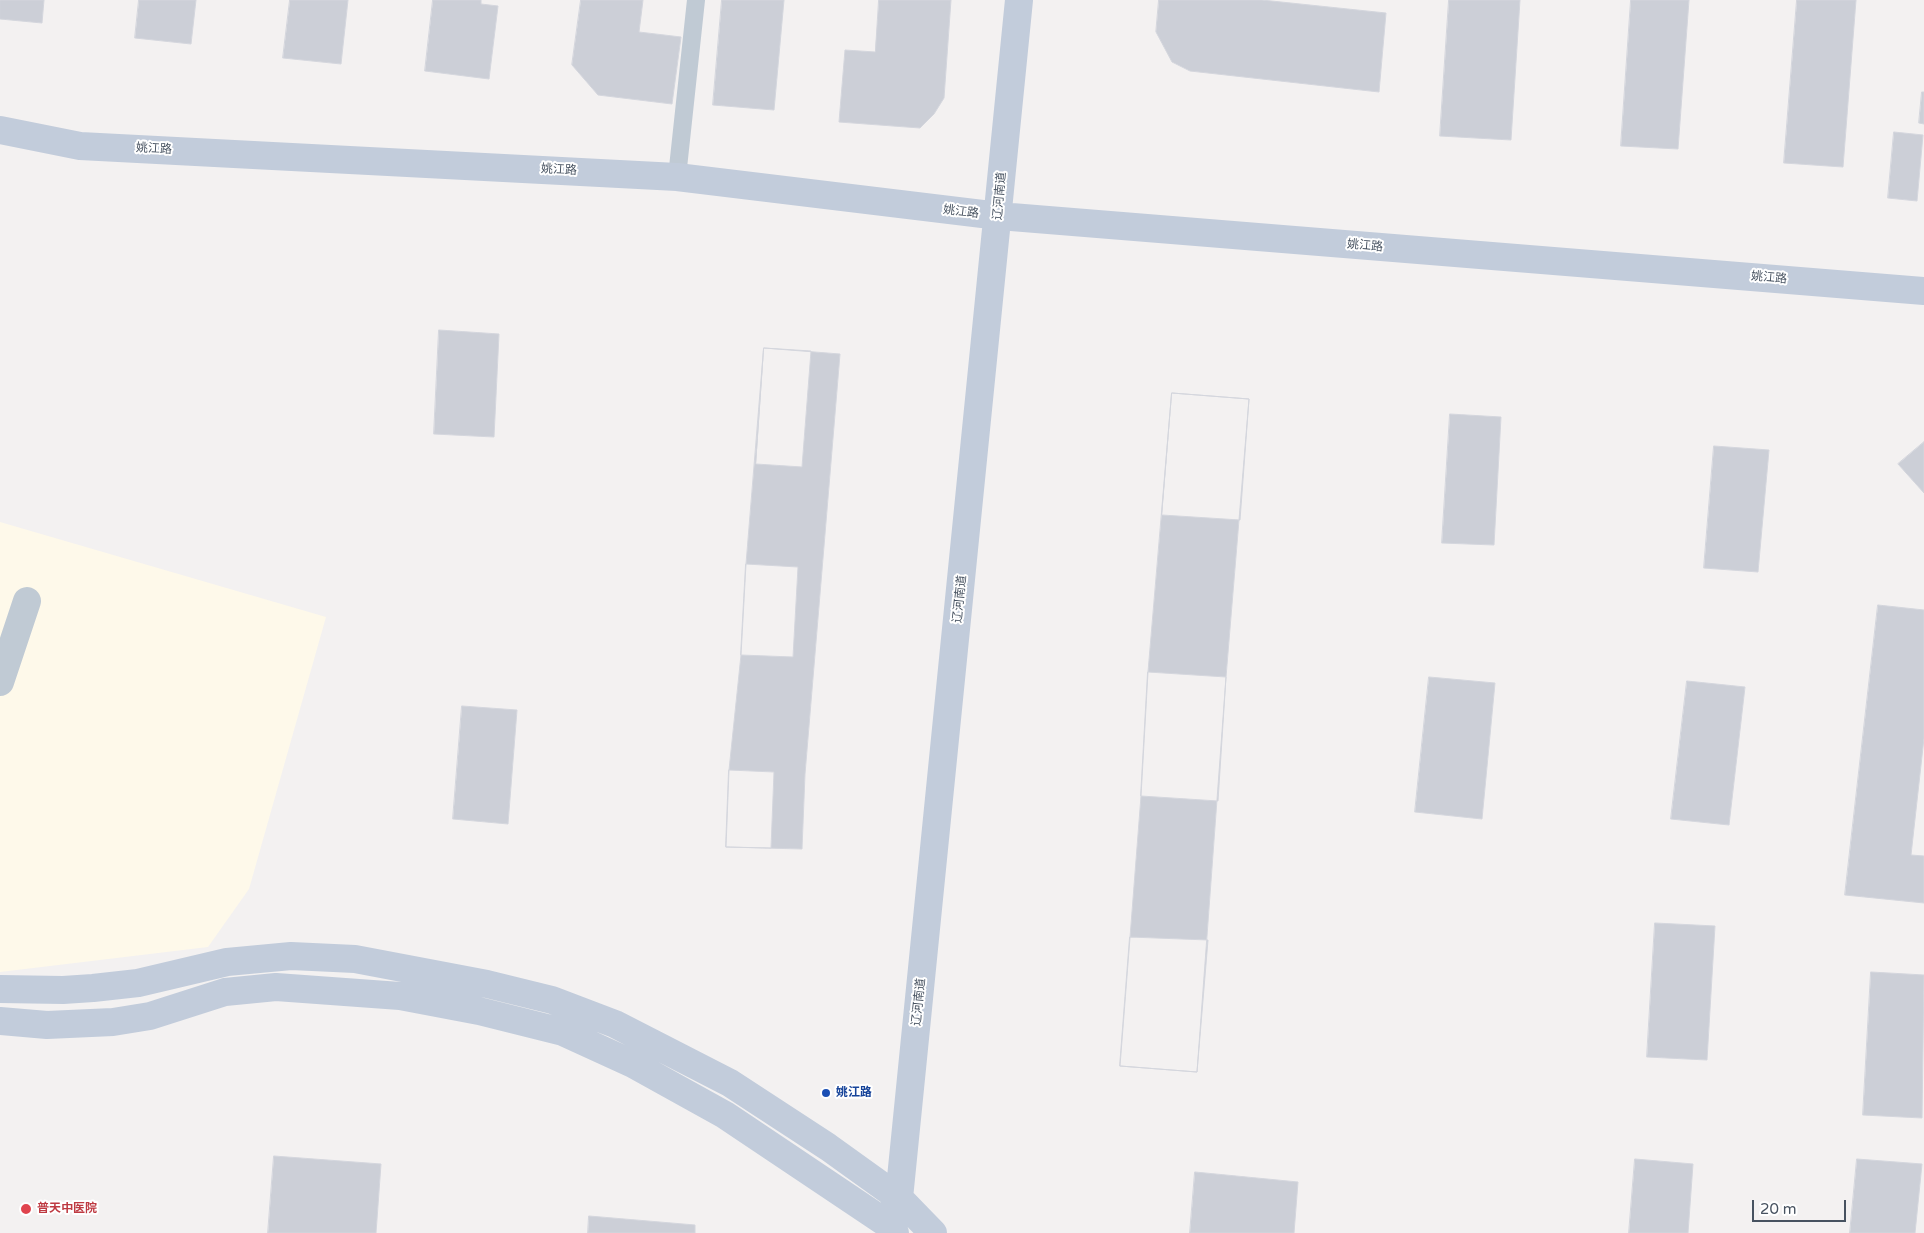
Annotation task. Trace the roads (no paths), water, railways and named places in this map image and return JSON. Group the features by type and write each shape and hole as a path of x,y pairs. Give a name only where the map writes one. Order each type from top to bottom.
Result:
{"street":[{"name":"辽河南道","path":"891,1228 900,1198 1019,0"},
{"name":"姚江路","path":"0,130 80,146 678,177 999,216 1924,291"},
{"path":"0,682 27,601"},
{"path":"0,989 64,990 138,983 227,962 292,956 355,959 487,984 552,1000 615,1024 730,1084 828,1147 900,1198 933,1233"},
{"path":"0,1021 46,1025 113,1022 150,1016 225,992 276,987 400,996 479,1010 563,1032 633,1064 725,1115 891,1228"}],"lane":[{"path":"678,177 696,0"}],"place":[{"name":"姚江路","path":"826,1093"},
{"name":"普天中医院","path":"26,1209"}]}
